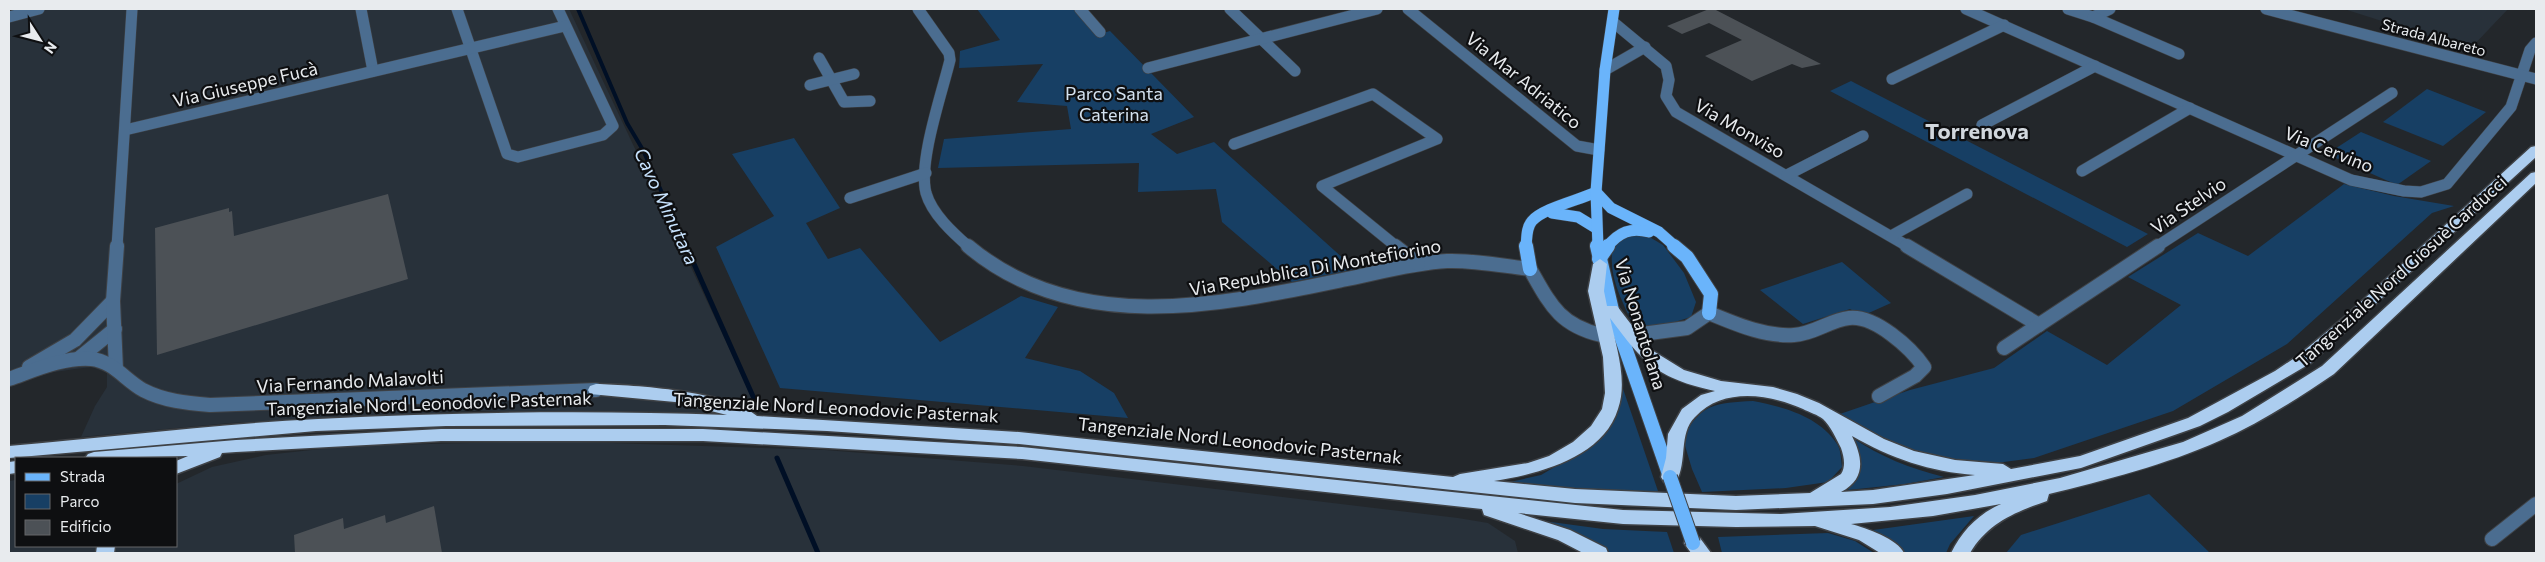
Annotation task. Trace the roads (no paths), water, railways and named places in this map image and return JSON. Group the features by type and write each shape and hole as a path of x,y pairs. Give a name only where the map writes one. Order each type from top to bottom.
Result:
{"highway":[{"name":"Tangenziale Nord Giosuè Carducci","path":"1659,501 1736,503 1813,501 1947,487 2080,462 2194,422 2281,375 2305,359 2347,324 2536,150"},
{"name":"Tangenziale Nord Giosuè Carducci","path":"1623,517 1719,521 1806,520 1967,503 2079,481 2196,444 2244,421 2300,390 2328,370 2536,176"},
{"path":"1443,483 1530,469 1555,460 1579,446 1597,430 1610,410 1613,393 1611,357 1596,291 1600,262"},
{"path":"1612,310 1637,346 1658,364 1692,379 1741,390 1775,393 1811,406 1879,444 1930,462 1985,470 2037,470"},
{"path":"596,390 643,391 683,396 726,407 756,422"},
{"path":"1670,477 1675,458 1676,434 1688,412 1707,399 1741,390"},
{"path":"1813,501 1824,490 1841,484 1850,475 1854,461 1850,446 1828,416"},
{"name":"Tangenziale Nord Leonodovic Pasternak","path":"9,452 336,424 546,419 756,422 1019,438 1443,483 1576,496 1659,501"},
{"name":"Tangenziale Nord Leonodovic Pasternak","path":"106,457 236,446 441,435 722,436 1022,453 1465,502 1623,517"},
{"path":"178,467 236,446"},
{"path":"1960,553 1980,524 2001,511 2079,481"},
{"path":"1465,502 1564,534 1599,553"},
{"path":"1806,520 1865,535 1895,553"}],"main road":[{"name":"Via Nonantolana","path":"1614,9 1605,70 1596,192 1596,228 1600,262 1612,310 1670,477 1698,550"},
{"path":"1530,269 1525,245 1528,227 1533,218 1550,209 1579,201 1596,192 1610,208 1659,232 1687,257 1711,294 1709,313"},
{"path":"1533,218 1550,213 1568,214 1596,228"},
{"path":"1600,262 1610,240 1626,230 1640,229 1666,238"}],"street":[{"path":"9,17 39,9"},
{"path":"116,369 113,301 132,9"},
{"path":"361,9 373,71"},
{"path":"457,9 469,49 507,154 518,157 602,135 614,126 558,9"},
{"name":"Via Repubblica Di Montefiorino","path":"918,9 949,53 950,60 926,173 926,192 952,232 980,257 1026,283 1081,301 1141,307 1193,307 1284,292 1418,264 1459,261 1530,269"},
{"path":"1080,9 1100,32"},
{"path":"1230,9 1295,70"},
{"path":"1148,68 1377,9"},
{"name":"Via Mar Adriatico","path":"1408,9 1577,146 1599,150"},
{"name":"Via Cervino","path":"1966,9 2294,155 2366,185 2404,191 2432,190 2447,184 2511,107 2530,50 2536,43"},
{"path":"2068,9 2093,17 2179,54"},
{"path":"2093,17 2110,9"},
{"name":"Strada Albareto","path":"2266,9 2536,79"},
{"name":"Via Monviso","path":"1613,22 1666,66 1668,73 1666,96 1676,112 1891,236 2039,325"},
{"name":"Via Giuseppe Fucà","path":"125,130 565,26"},
{"path":"1892,79 2004,26"},
{"path":"1605,70 1645,47"},
{"path":"1623,58 1639,56 1658,60"},
{"path":"819,58 844,102 870,101"},
{"path":"1982,125 2095,66"},
{"path":"810,85 854,74"},
{"name":"Via Stelvio","path":"2004,348 2392,92"},
{"path":"1234,144 1373,94 1437,140 1322,186 1418,264"},
{"path":"2082,171 2190,108"},
{"name":"Via Monviso","path":"1787,175 1862,136"},
{"path":"850,198 926,173"},
{"path":"1891,236 1967,194"},
{"path":"1530,269 1561,319 1575,329 1601,335"},
{"path":"9,379 76,340 113,301"},
{"path":"1709,313 1736,324 1782,334 1811,332 1851,318 1864,320 1879,326 1919,358 1924,366 1915,376 1879,396"},
{"name":"Via Nonantolana","path":"1642,334 1688,328 1699,323 1709,313"},
{"path":"9,379 78,359 115,329"},
{"path":"76,340 70,352 78,359"},
{"name":"Via Fernando Malavolti","path":"78,359 104,361 142,390 159,398 210,406 473,394 573,393 596,390"},
{"path":"2492,539 2536,504"}],"waterway":[{"name":"Cavo Minutara","path":"578,9 627,123 643,150 686,247"},
{"name":"Cavo Minutara","path":"686,246 756,403"},
{"name":"Cavo Minutara","path":"777,458 818,553"}],"district":[{"name":"Torrenova","path":"1977,130"}],"park label":[{"name":"Parco Santa Caterina","path":"1114,104"}]}
